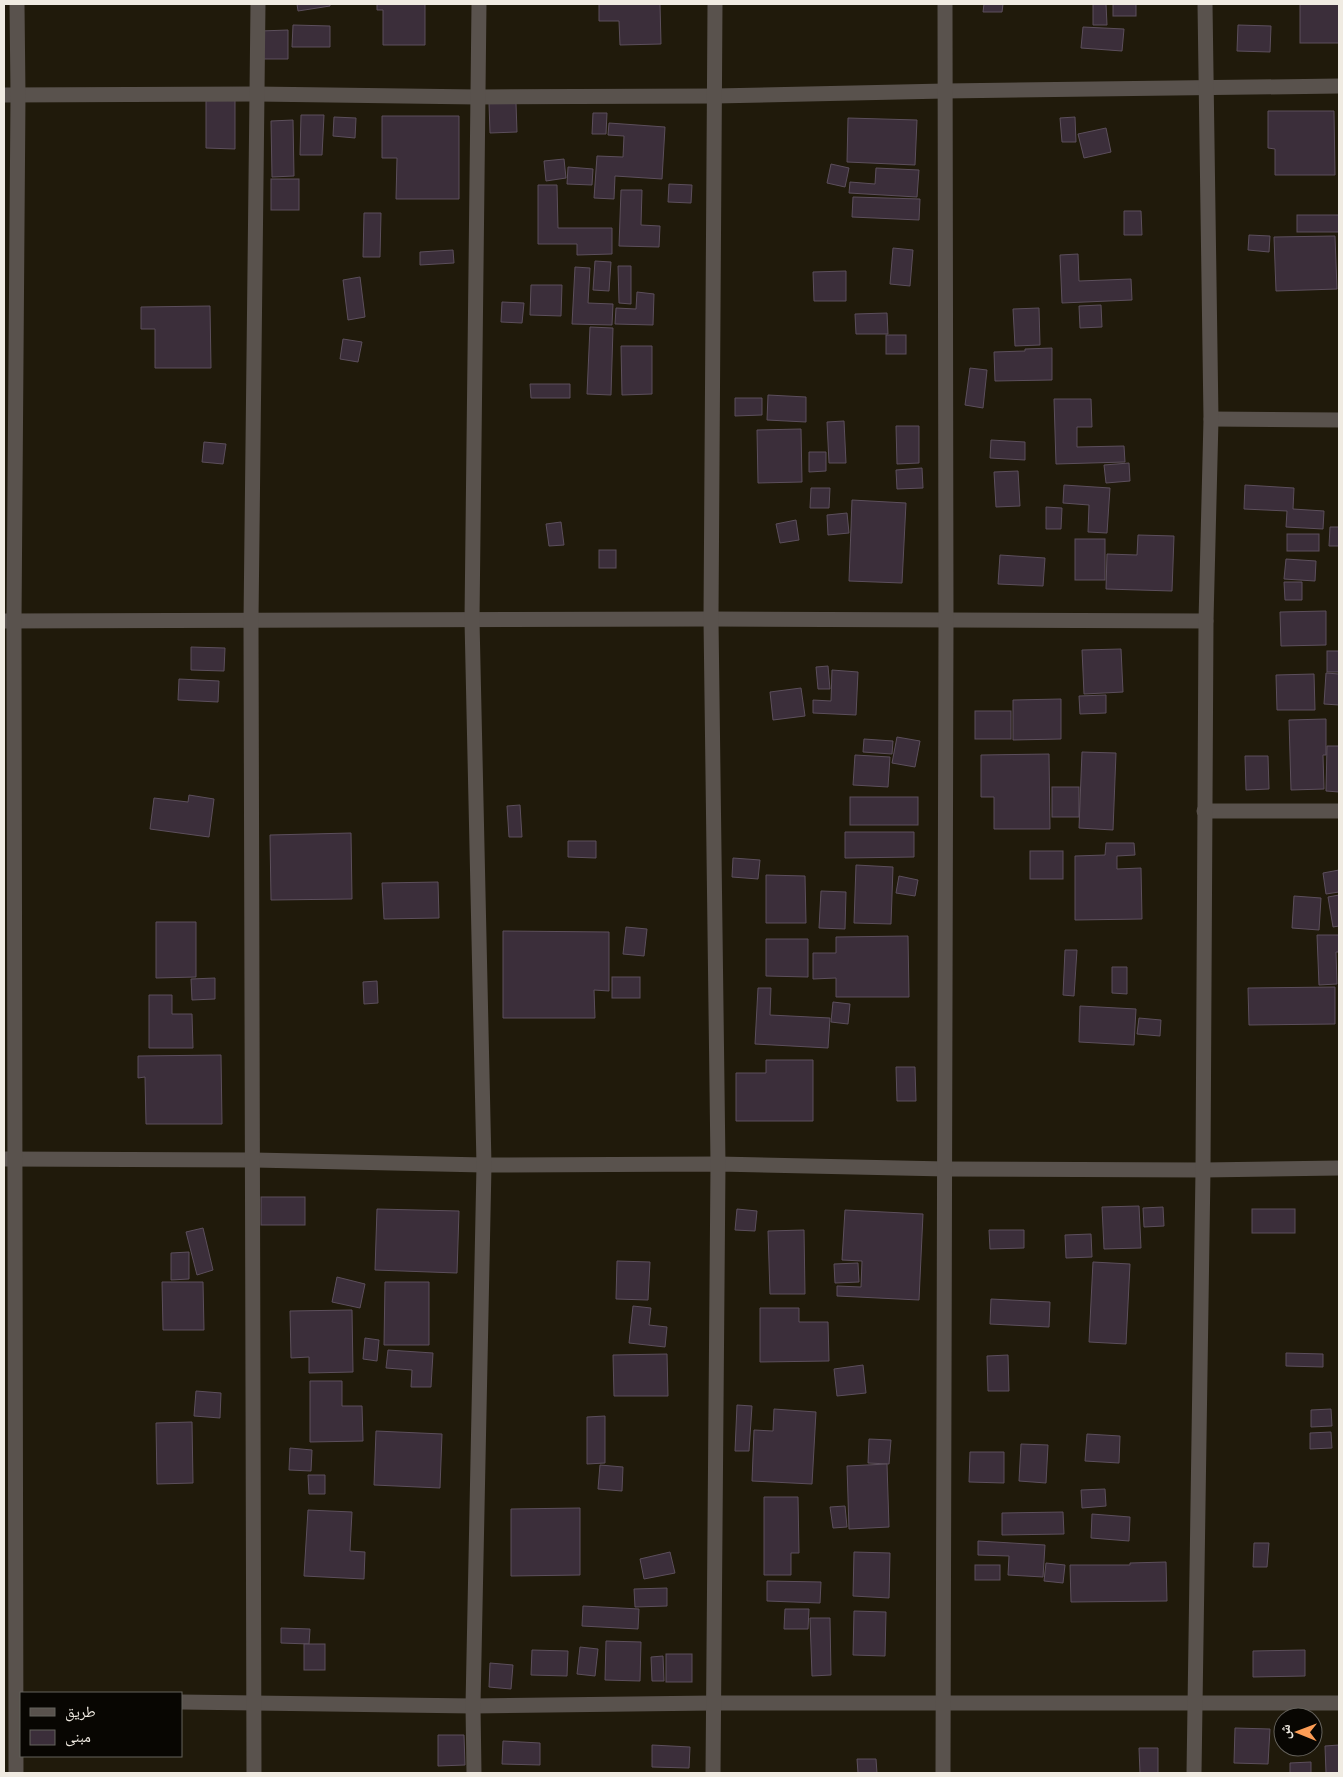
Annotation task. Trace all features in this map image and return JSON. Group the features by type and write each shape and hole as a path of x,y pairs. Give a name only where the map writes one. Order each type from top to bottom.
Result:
{"street":[{"path":"16,1773 9,1159 9,621 11,95 17,4"},
{"path":"254,1773 251,621 258,4"},
{"path":"474,1773 473,1706 484,1165 472,620 479,4"},
{"path":"713,1773 718,1164 711,619 715,4"},
{"path":"943,1773 946,1169 945,4"},
{"path":"1194,1773 1203,1170 1206,621 1211,419 1205,4"},
{"path":"11,95 715,96 1339,86"},
{"path":"1211,419 1339,420"},
{"path":"9,621 711,619 1206,621"},
{"path":"1204,811 1339,811"},
{"path":"9,1159 252,1160 484,1165 718,1164 946,1169 1203,1170 1339,1168"},
{"path":"182,1702 473,1706 713,1703 1339,1703"}],"building":[{"path":"297,4 330,4 330,6 298,11"},
{"path":"377,4 425,4 425,45 383,45 383,10 377,10"},
{"path":"599,4 660,4 661,44 620,45 619,21 599,21"},
{"path":"984,4 1003,4 1002,12 983,12"},
{"path":"1093,4 1106,4 1107,25 1093,25"},
{"path":"1113,4 1136,4 1136,16 1113,16"},
{"path":"1300,4 1339,4 1339,43 1300,43"},
{"path":"293,25 330,26 330,47 292,47"},
{"path":"1238,25 1271,26 1270,52 1237,51"},
{"path":"1083,27 1124,29 1122,51 1081,48"},
{"path":"288,30 288,59 260,59 260,31"},
{"path":"206,98 235,98 235,149 206,148"},
{"path":"489,103 516,103 517,132 490,133"},
{"path":"1268,111 1334,111 1335,175 1275,175 1275,149 1268,148"},
{"path":"593,113 607,113 606,134 592,134"},
{"path":"301,115 324,115 322,155 300,155"},
{"path":"382,116 459,116 459,199 396,199 397,158 382,158"},
{"path":"334,117 356,118 355,138 333,136"},
{"path":"1075,117 1076,142 1062,142 1060,118"},
{"path":"848,118 917,120 915,165 847,162"},
{"path":"293,120 294,176 272,177 271,121"},
{"path":"609,123 665,127 662,179 615,176 614,199 594,198 597,156 623,157 624,136 608,135"},
{"path":"1106,128 1111,152 1084,158 1078,134"},
{"path":"564,159 566,178 546,181 544,161"},
{"path":"831,164 849,168 845,187 827,183"},
{"path":"568,167 593,169 592,185 567,184"},
{"path":"876,168 919,170 917,197 849,193 850,182 875,184"},
{"path":"271,179 299,179 299,210 271,210"},
{"path":"669,184 692,185 691,203 668,202"},
{"path":"538,185 557,185 558,228 612,228 612,254 577,255 577,244 538,244"},
{"path":"621,190 642,190 641,225 660,226 659,247 619,246"},
{"path":"853,197 920,199 919,220 852,217"},
{"path":"1124,211 1141,211 1142,235 1124,235"},
{"path":"364,213 381,213 380,257 363,257"},
{"path":"1297,215 1339,215 1339,232 1297,232"},
{"path":"1249,235 1270,236 1269,252 1248,250"},
{"path":"1335,236 1337,289 1276,291 1274,237"},
{"path":"893,248 913,250 910,286 890,284"},
{"path":"453,250 454,263 420,265 420,252"},
{"path":"1078,254 1079,281 1131,279 1132,300 1062,303 1060,255"},
{"path":"595,261 611,262 609,291 593,290"},
{"path":"618,266 631,266 631,304 619,303"},
{"path":"575,267 590,268 588,303 613,304 612,325 572,324"},
{"path":"846,271 846,301 814,301 813,272"},
{"path":"360,277 365,317 348,320 343,280"},
{"path":"531,285 562,285 561,316 530,315"},
{"path":"637,292 654,294 653,325 615,324 616,308 636,309"},
{"path":"502,302 524,303 522,323 501,322"},
{"path":"1101,305 1102,327 1080,328 1079,306"},
{"path":"210,306 211,368 155,368 155,329 141,329 141,307"},
{"path":"1039,308 1040,345 1015,346 1013,309"},
{"path":"887,313 888,334 856,334 855,314"},
{"path":"590,327 613,328 611,395 587,394"},
{"path":"886,335 906,335 906,354 886,354"},
{"path":"343,339 362,342 358,362 340,359"},
{"path":"621,346 652,346 652,394 622,395"},
{"path":"1052,348 1052,380 995,381 994,352"},
{"path":"970,368 987,370 983,408 965,405"},
{"path":"530,384 570,384 570,398 531,398"},
{"path":"768,395 806,397 806,422 767,420"},
{"path":"735,398 762,398 762,415 735,416"},
{"path":"1054,399 1091,399 1092,427 1077,427 1077,447 1124,446 1125,462 1056,464"},
{"path":"844,421 846,463 829,463 827,422"},
{"path":"896,426 919,426 919,463 897,464"},
{"path":"801,429 802,482 758,483 757,430"},
{"path":"991,440 1025,442 1025,460 990,458"},
{"path":"204,442 226,444 223,464 202,462"},
{"path":"809,452 826,452 826,471 809,472"},
{"path":"1129,463 1130,481 1106,483 1104,465"},
{"path":"922,468 923,488 897,489 896,470"},
{"path":"1018,471 1020,506 996,507 994,472"},
{"path":"1064,485 1110,488 1107,533 1088,532 1089,505 1063,503"},
{"path":"1245,485 1294,488 1293,509 1324,511 1323,529 1286,527 1287,511 1244,509"},
{"path":"811,488 830,488 829,508 810,508"},
{"path":"852,500 906,503 902,583 849,581"},
{"path":"1046,507 1062,508 1061,529 1046,529"},
{"path":"847,513 849,533 828,535 827,515"},
{"path":"796,520 799,540 780,543 776,524"},
{"path":"561,522 564,545 549,546 546,524"},
{"path":"1330,527 1339,527 1339,546 1329,546"},
{"path":"1287,534 1319,534 1319,551 1287,551"},
{"path":"1138,535 1174,536 1172,591 1106,589 1107,554 1137,555"},
{"path":"1075,539 1105,539 1105,580 1075,580"},
{"path":"599,550 616,550 616,568 599,568"},
{"path":"1000,555 1045,558 1043,586 998,584"},
{"path":"1286,559 1316,561 1315,581 1284,579"},
{"path":"1284,582 1302,582 1302,600 1285,600"},
{"path":"1326,611 1326,645 1281,646 1280,612"},
{"path":"191,647 225,648 224,671 191,670"},
{"path":"1121,649 1123,692 1084,694 1082,650"},
{"path":"1327,651 1339,651 1339,672 1327,672"},
{"path":"828,666 830,689 818,689 816,667"},
{"path":"832,670 858,672 856,715 813,713 813,700 831,701"},
{"path":"1326,673 1339,674 1339,705 1324,704"},
{"path":"1314,674 1315,710 1277,710 1276,675"},
{"path":"179,679 219,681 218,702 178,700"},
{"path":"801,688 805,716 773,720 770,692"},
{"path":"1106,695 1106,713 1080,714 1079,696"},
{"path":"1061,699 1061,739 1013,740 1013,700"},
{"path":"975,711 1011,711 1011,739 975,739"},
{"path":"1326,719 1326,755 1323,755 1324,789 1291,790 1289,720"},
{"path":"897,737 920,741 915,767 892,763"},
{"path":"864,739 893,741 892,754 863,752"},
{"path":"1327,746 1339,746 1339,792 1326,791"},
{"path":"1082,752 1116,753 1113,830 1079,828"},
{"path":"1049,754 1050,829 994,829 994,797 981,797 981,755"},
{"path":"855,755 890,757 888,787 853,785"},
{"path":"1245,756 1268,756 1269,789 1246,790"},
{"path":"1052,787 1079,787 1079,817 1052,817"},
{"path":"189,795 214,799 209,837 150,829 154,798 188,802"},
{"path":"850,797 918,797 918,825 850,825"},
{"path":"520,805 522,837 509,837 507,806"},
{"path":"845,832 914,832 914,857 845,858"},
{"path":"351,833 352,899 271,900 270,835"},
{"path":"568,841 596,841 596,858 568,857"},
{"path":"1106,843 1134,843 1135,855 1117,856 1117,869 1141,868 1142,919 1075,920 1075,856 1105,855"},
{"path":"1030,851 1063,851 1063,879 1030,879"},
{"path":"733,858 760,860 758,879 732,877"},
{"path":"856,865 893,867 891,924 854,923"},
{"path":"1339,870 1339,892 1326,894 1323,873"},
{"path":"766,875 805,876 806,923 766,923"},
{"path":"899,876 918,880 915,896 896,893"},
{"path":"438,882 439,918 384,919 382,883"},
{"path":"821,891 846,892 845,929 819,928"},
{"path":"1339,895 1339,926 1333,927 1328,897"},
{"path":"1294,896 1321,898 1319,930 1292,928"},
{"path":"156,922 196,922 196,977 156,978"},
{"path":"626,927 647,929 644,956 623,954"},
{"path":"503,931 609,932 609,991 594,990 595,1018 503,1018"},
{"path":"1317,935 1339,935 1339,952 1336,952 1337,984 1319,985"},
{"path":"908,936 909,997 836,997 836,978 813,979 813,953 836,953 836,937"},
{"path":"766,939 808,939 808,977 766,976"},
{"path":"1065,950 1077,950 1074,996 1063,995"},
{"path":"1112,967 1127,967 1127,994 1112,993"},
{"path":"612,977 640,977 640,998 612,998"},
{"path":"215,978 215,999 192,1000 191,979"},
{"path":"377,981 378,1003 364,1004 363,982"},
{"path":"1335,987 1335,1024 1249,1025 1248,988"},
{"path":"758,988 771,988 770,1015 830,1018 828,1048 755,1044"},
{"path":"149,995 172,995 172,1014 192,1014 193,1048 149,1048"},
{"path":"833,1002 850,1004 848,1024 831,1022"},
{"path":"1080,1006 1136,1009 1134,1045 1079,1042"},
{"path":"1139,1018 1161,1020 1160,1036 1137,1034"},
{"path":"221,1055 222,1124 146,1124 145,1077 138,1078 138,1056"},
{"path":"766,1060 813,1060 813,1121 736,1121 736,1073 766,1073"},
{"path":"896,1067 915,1067 916,1101 897,1101"},
{"path":"261,1197 305,1197 305,1225 261,1225"},
{"path":"1139,1206 1141,1248 1104,1249 1102,1207"},
{"path":"1163,1207 1164,1226 1144,1227 1143,1208"},
{"path":"377,1209 459,1211 457,1273 375,1270"},
{"path":"737,1209 757,1211 755,1231 735,1230"},
{"path":"1252,1209 1295,1209 1295,1233 1252,1233"},
{"path":"845,1210 923,1214 919,1300 837,1296 837,1286 861,1287 862,1261 842,1260"},
{"path":"203,1228 213,1270 197,1275 186,1232"},
{"path":"804,1230 805,1294 770,1294 768,1231"},
{"path":"989,1230 1024,1230 1024,1248 990,1249"},
{"path":"1091,1234 1092,1257 1066,1258 1065,1235"},
{"path":"189,1252 189,1279 171,1280 171,1253"},
{"path":"617,1261 650,1262 648,1300 616,1299"},
{"path":"1093,1262 1130,1264 1126,1344 1089,1342"},
{"path":"858,1263 859,1282 835,1283 834,1264"},
{"path":"337,1277 365,1284 360,1308 332,1302"},
{"path":"162,1282 203,1282 204,1330 163,1330"},
{"path":"385,1282 429,1282 429,1345 384,1345"},
{"path":"991,1299 1050,1302 1049,1327 990,1324"},
{"path":"633,1306 651,1308 649,1325 667,1327 665,1347 629,1343"},
{"path":"760,1308 799,1308 799,1322 828,1322 829,1361 760,1362"},
{"path":"352,1310 353,1372 309,1373 309,1357 291,1358 290,1311"},
{"path":"365,1338 379,1340 377,1361 363,1359"},
{"path":"388,1350 433,1353 431,1387 411,1387 412,1370 386,1368"},
{"path":"1286,1353 1323,1354 1323,1367 1286,1366"},
{"path":"667,1354 668,1396 614,1396 613,1355"},
{"path":"1008,1355 1009,1391 988,1391 987,1356"},
{"path":"863,1365 866,1393 837,1396 834,1369"},
{"path":"310,1381 342,1381 342,1406 362,1406 363,1441 310,1442"},
{"path":"196,1391 221,1393 220,1418 194,1416"},
{"path":"737,1405 752,1406 749,1451 735,1451"},
{"path":"774,1409 816,1412 812,1484 752,1481 754,1430 773,1431"},
{"path":"1331,1409 1332,1426 1311,1427 1311,1410"},
{"path":"605,1416 605,1463 587,1464 587,1417"},
{"path":"192,1422 193,1483 157,1484 156,1423"},
{"path":"376,1431 442,1434 440,1488 374,1485"},
{"path":"1331,1432 1332,1448 1310,1449 1310,1433"},
{"path":"1087,1434 1120,1436 1119,1463 1085,1461"},
{"path":"869,1439 891,1440 889,1464 868,1463"},
{"path":"1021,1444 1048,1445 1046,1483 1019,1481"},
{"path":"290,1448 312,1450 311,1471 289,1470"},
{"path":"970,1452 1004,1452 1004,1483 969,1482"},
{"path":"887,1464 889,1527 849,1529 847,1466"},
{"path":"600,1465 623,1467 622,1491 598,1489"},
{"path":"308,1475 325,1475 325,1494 309,1494"},
{"path":"1105,1489 1106,1506 1082,1508 1081,1490"},
{"path":"764,1497 798,1497 799,1553 791,1553 791,1575 764,1575"},
{"path":"845,1506 847,1527 833,1528 830,1507"},
{"path":"580,1508 580,1575 511,1576 511,1509"},
{"path":"308,1510 352,1512 350,1551 365,1552 364,1579 304,1576"},
{"path":"1063,1512 1064,1534 1002,1535 1002,1513"},
{"path":"1092,1514 1130,1517 1129,1541 1091,1538"},
{"path":"978,1541 1045,1545 1043,1577 1008,1575 1009,1556 978,1555"},
{"path":"1254,1543 1269,1543 1267,1567 1253,1567"},
{"path":"670,1552 675,1573 644,1579 640,1559"},
{"path":"854,1552 890,1553 889,1598 853,1596"},
{"path":"1166,1562 1167,1601 1071,1602 1070,1565 1130,1565 1130,1563"},
{"path":"1046,1563 1065,1565 1063,1583 1044,1581"},
{"path":"975,1565 1000,1565 1000,1580 975,1580"},
{"path":"767,1581 821,1582 820,1603 767,1601"},
{"path":"667,1588 667,1606 635,1607 634,1589"},
{"path":"583,1606 639,1609 638,1629 582,1626"},
{"path":"785,1609 809,1609 808,1629 784,1629"},
{"path":"854,1611 886,1612 885,1656 853,1655"},
{"path":"810,1618 830,1618 831,1675 812,1676"},
{"path":"281,1628 310,1629 309,1644 281,1643"},
{"path":"606,1641 641,1642 640,1681 605,1680"},
{"path":"304,1644 325,1644 325,1670 304,1670"},
{"path":"580,1647 598,1649 595,1676 577,1674"},
{"path":"532,1650 568,1651 567,1676 531,1675"},
{"path":"1305,1650 1305,1676 1253,1677 1253,1651"},
{"path":"666,1654 692,1654 692,1682 666,1682"},
{"path":"663,1656 664,1681 652,1681 651,1657"},
{"path":"490,1663 513,1665 511,1689 489,1687"},
{"path":"1235,1728 1270,1729 1268,1764 1234,1763"},
{"path":"438,1735 464,1735 465,1765 438,1766"},
{"path":"503,1741 540,1743 540,1765 502,1764"},
{"path":"652,1745 690,1747 689,1768 652,1767"},
{"path":"1339,1745 1339,1773 1326,1773 1325,1746"},
{"path":"1139,1748 1158,1748 1158,1773 1140,1773"},
{"path":"857,1759 876,1759 877,1773 858,1773"},
{"path":"1311,1762 1311,1773 1290,1773 1290,1763"}]}
